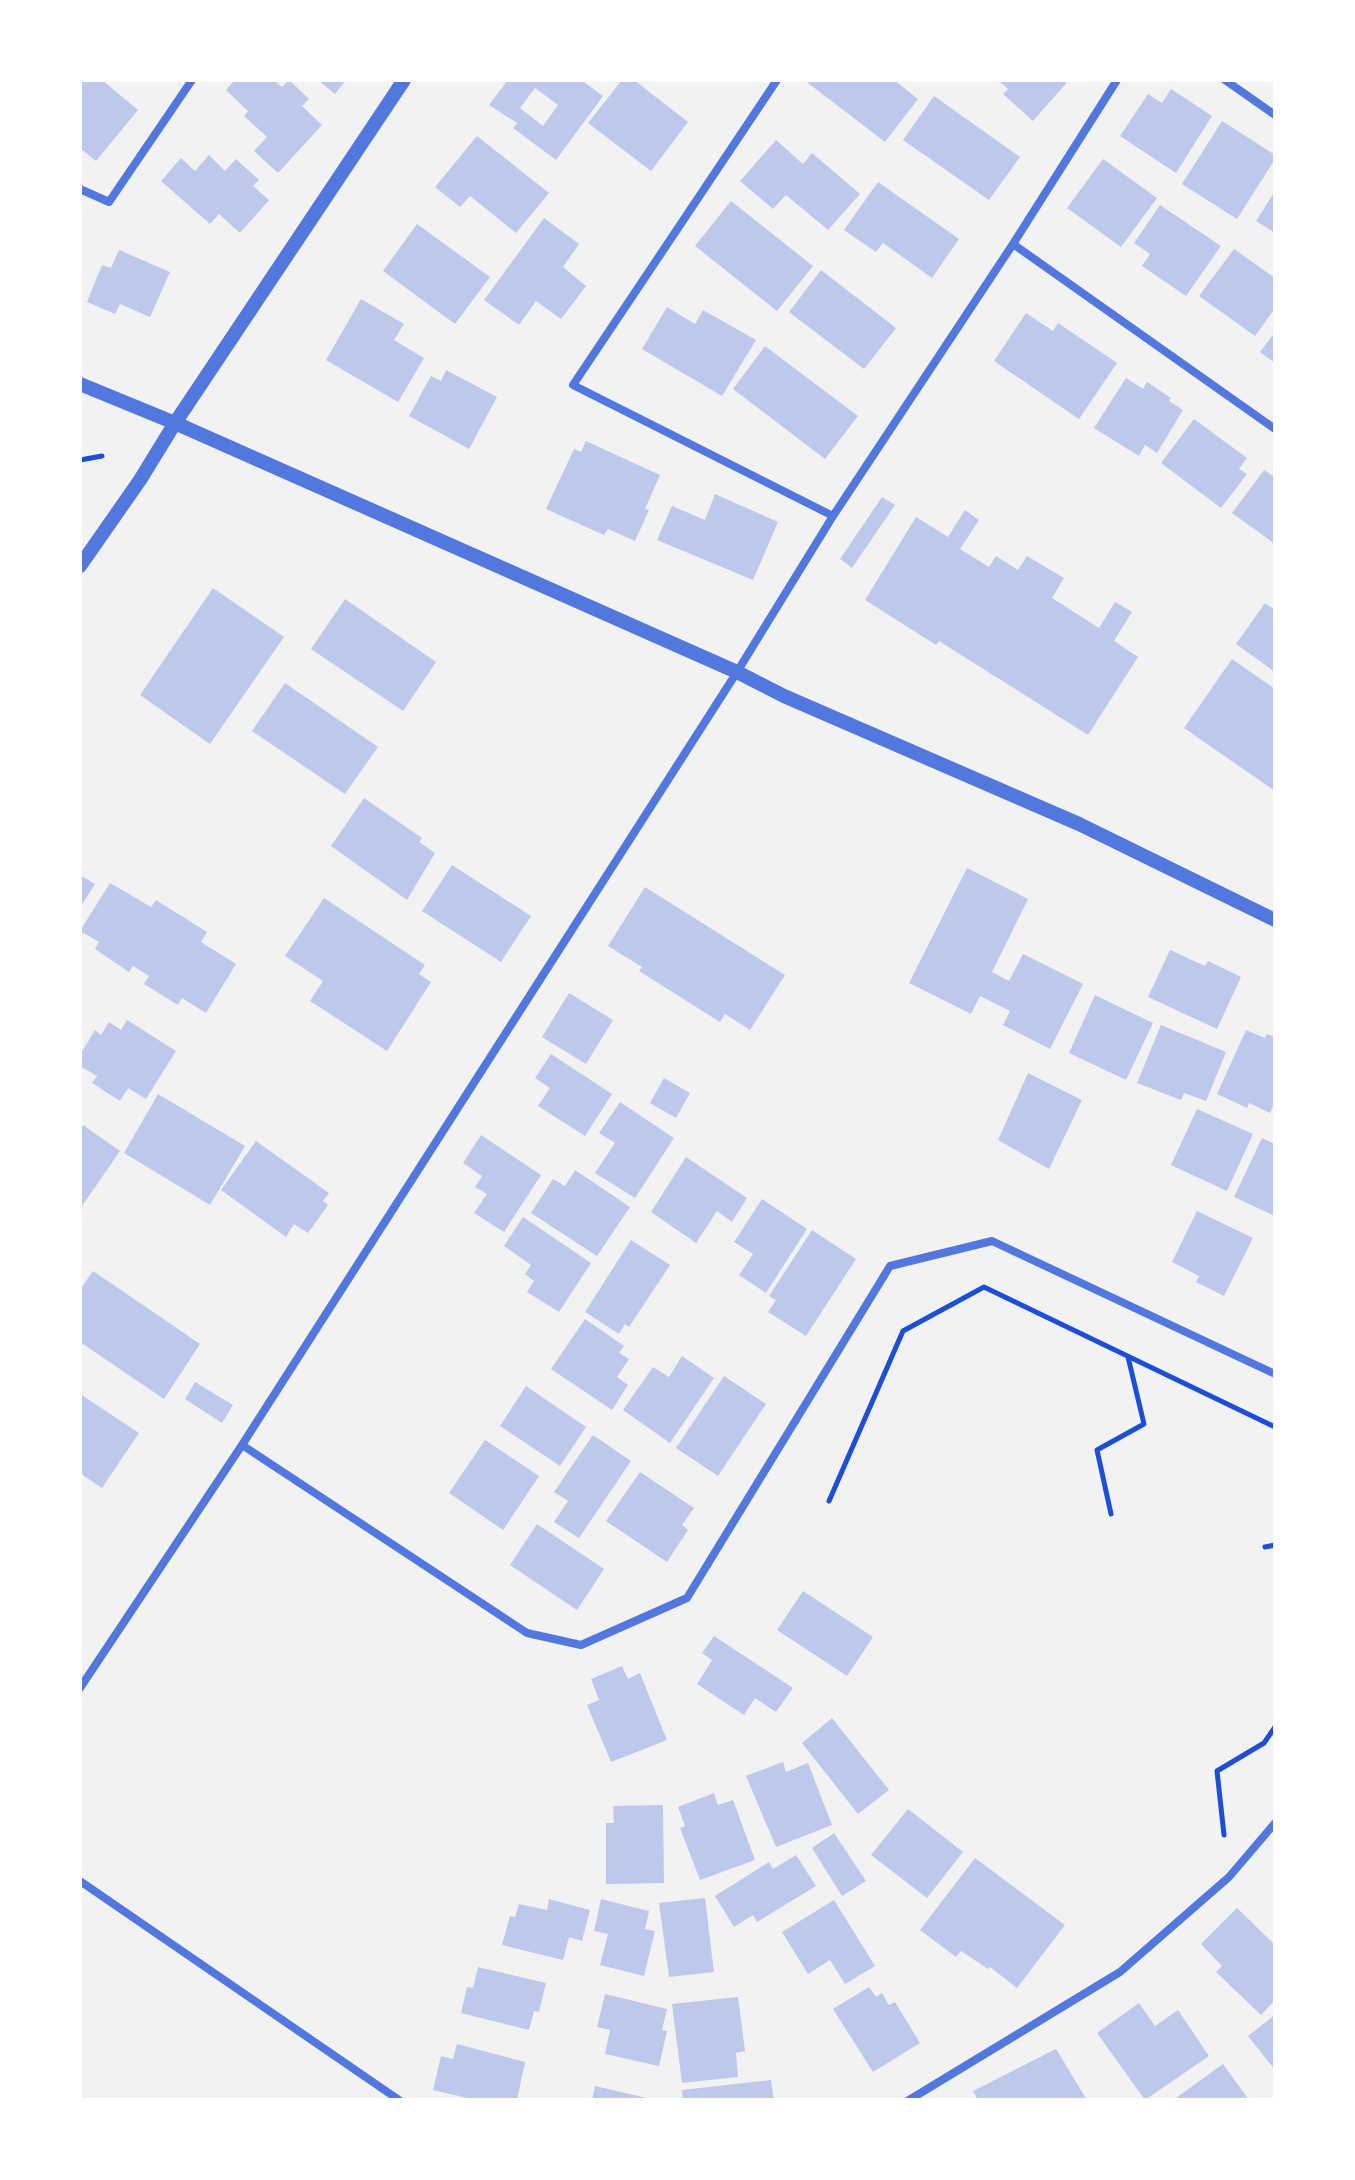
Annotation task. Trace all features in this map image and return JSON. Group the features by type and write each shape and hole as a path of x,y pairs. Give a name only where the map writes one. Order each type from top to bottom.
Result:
{"street":[{"path":"80,189 109,202 192,80"},
{"path":"80,566 404,80"},
{"path":"777,80 573,385 833,516"},
{"path":"80,1688 242,1445 737,672 833,516 1117,80"},
{"path":"1225,80 1275,115"},
{"path":"1013,244 1275,429"},
{"path":"80,384 175,423 737,672 784,696 1079,824 1275,920"},
{"path":"242,1445 527,1633 581,1645 687,1598 890,1266 992,1241 1275,1374"},
{"path":"909,2100 1120,1972 1229,1877 1275,1823"},
{"path":"80,1881 399,2100"}],"path":[{"path":"80,460 102,456"},
{"path":"829,1501 903,1331 984,1287 1275,1427"},
{"path":"1111,1514 1097,1450 1144,1424 1128,1356"},
{"path":"1265,1547 1275,1545"},
{"path":"1229,1877 1217,1771 1264,1743 1275,1727"}],"building":[{"path":"80,80 102,80 138,110 96,161 80,148"},
{"path":"235,80 274,80 282,87 289,80 309,99 302,106 322,125 278,173 254,151 267,137 244,116 248,111 226,90"},
{"path":"318,80 346,80 335,94"},
{"path":"508,80 581,80 603,96 556,160 513,128 517,123 489,105","holes":["535,88 558,105 543,126 520,108"]},
{"path":"622,80 634,80 688,122 651,171 588,123"},
{"path":"810,80 894,80 918,99 885,142 808,83"},
{"path":"998,80 1069,80 1033,121 1003,94 1008,89"},
{"path":"1171,89 1212,116 1176,173 1120,136 1148,94 1162,103"},
{"path":"934,96 1020,157 989,200 903,140"},
{"path":"1222,121 1275,155 1237,219 1182,184"},
{"path":"477,136 549,193 516,233 470,196 460,207 435,187"},
{"path":"776,140 803,164 812,153 860,194 828,230 786,195 773,209 740,181"},
{"path":"209,155 225,171 236,159 259,180 253,186 269,200 240,233 219,214 210,224 161,181 181,158 195,171"},
{"path":"1103,159 1157,198 1121,247 1067,208"},
{"path":"878,182 959,239 932,278 883,243 876,252 844,230"},
{"path":"1275,191 1275,233 1256,221"},
{"path":"731,201 813,266 777,311 695,246"},
{"path":"1160,205 1221,246 1186,296 1142,266 1150,254 1134,243"},
{"path":"544,218 579,244 563,267 586,286 561,319 536,301 519,325 484,300"},
{"path":"417,224 490,277 455,324 383,271"},
{"path":"1234,249 1275,278 1275,308 1255,336 1199,296"},
{"path":"119,250 170,272 150,317 120,304 115,314 87,302 102,265 111,268"},
{"path":"821,270 896,328 864,369 789,312"},
{"path":"361,299 404,324 394,340 424,358 398,402 326,360"},
{"path":"667,307 695,324 703,310 756,340 722,396 642,349"},
{"path":"1026,313 1053,331 1058,323 1117,363 1079,419 994,361"},
{"path":"1275,332 1275,363 1260,352"},
{"path":"765,346 858,416 825,459 733,389"},
{"path":"446,370 497,397 469,449 409,416 431,376 441,381"},
{"path":"1126,378 1143,389 1147,382 1183,410 1157,453 1145,445 1139,456 1094,428"},
{"path":"1194,419 1247,458 1239,469 1247,474 1221,508 1161,463"},
{"path":"586,441 660,475 635,541 608,529 604,535 546,509 574,449 581,452"},
{"path":"1264,470 1275,477 1275,544 1232,513"},
{"path":"715,494 778,522 753,580 657,540 672,506 705,520"},
{"path":"882,497 895,505 852,568 840,559"},
{"path":"965,510 979,520 960,549 989,567 996,556 1018,570 1027,556 1064,578 1052,598 1099,628 1115,602 1132,612 1114,641 1138,657 1088,735 939,641 936,645 865,600 916,517 948,537"},
{"path":"213,588 284,637 210,744 140,695"},
{"path":"345,599 436,662 403,711 311,649"},
{"path":"1265,603 1275,610 1275,672 1236,644"},
{"path":"1232,659 1275,689 1275,791 1184,728"},
{"path":"285,683 378,747 345,794 252,731"},
{"path":"364,798 422,838 419,842 435,853 407,900 331,846"},
{"path":"452,865 531,916 501,962 422,911"},
{"path":"967,868 1028,899 992,972 1009,981 1023,954 1083,984 1050,1049 1003,1025 1010,1011 980,996 971,1014 909,983"},
{"path":"80,875 95,884 80,908"},
{"path":"110,883 151,907 156,900 207,932 201,942 236,964 206,1013 182,998 178,1005 144,984 149,976 133,966 129,972 95,949 99,942 80,931"},
{"path":"645,887 785,975 750,1030 725,1014 720,1022 639,971 642,967 608,946"},
{"path":"324,898 425,965 419,974 431,982 387,1051 310,1001 323,981 285,956"},
{"path":"1170,950 1205,966 1208,961 1241,977 1217,1029 1148,997"},
{"path":"569,993 613,1020 586,1064 542,1037"},
{"path":"1095,995 1153,1023 1126,1080 1069,1053"},
{"path":"127,1020 176,1051 146,1099 128,1088 120,1101 92,1083 97,1076 80,1066 80,1055 95,1030 101,1035 109,1022 121,1030"},
{"path":"1161,1025 1226,1052 1206,1101 1184,1093 1181,1100 1137,1083"},
{"path":"1246,1030 1265,1038 1267,1034 1275,1037 1275,1102 1270,1113 1249,1103 1247,1108 1217,1094"},
{"path":"551,1054 612,1094 585,1136 538,1106 550,1088 535,1078"},
{"path":"1028,1073 1082,1100 1049,1169 998,1140"},
{"path":"664,1078 690,1093 676,1118 650,1103"},
{"path":"158,1094 245,1146 210,1205 124,1153"},
{"path":"620,1102 674,1138 635,1198 595,1173 615,1143 599,1133"},
{"path":"1197,1109 1253,1134 1227,1191 1171,1165"},
{"path":"83,1125 120,1151 80,1209 80,1129"},
{"path":"481,1135 541,1175 504,1232 474,1213 487,1194 475,1187 482,1176 463,1163"},
{"path":"1262,1138 1275,1144 1275,1216 1234,1197"},
{"path":"256,1141 329,1193 323,1201 328,1205 308,1233 294,1224 286,1237 221,1190"},
{"path":"686,1157 747,1198 732,1222 717,1211 696,1243 651,1212"},
{"path":"575,1170 630,1207 597,1256 531,1213 553,1179 565,1186"},
{"path":"762,1199 807,1229 766,1293 739,1275 753,1254 734,1242"},
{"path":"1197,1211 1253,1238 1224,1296 1196,1282 1199,1276 1172,1262"},
{"path":"523,1217 591,1263 559,1312 527,1292 534,1281 525,1274 531,1265 504,1246"},
{"path":"812,1230 856,1259 806,1336 768,1312 776,1300 769,1296"},
{"path":"631,1240 670,1265 629,1327 625,1324 619,1334 585,1312"},
{"path":"93,1271 200,1344 164,1399 80,1342 80,1290"},
{"path":"585,1319 624,1346 619,1353 629,1359 617,1377 628,1385 612,1410 551,1369"},
{"path":"682,1356 714,1378 670,1443 623,1410 653,1367 669,1377"},
{"path":"724,1376 766,1404 718,1476 676,1448"},
{"path":"195,1382 233,1405 222,1423 185,1399"},
{"path":"526,1386 586,1427 560,1466 500,1426"},
{"path":"80,1394 139,1433 102,1488 80,1473"},
{"path":"593,1435 631,1461 579,1538 554,1522 568,1501 554,1492"},
{"path":"485,1440 539,1476 503,1530 449,1493"},
{"path":"640,1472 694,1508 682,1525 688,1530 667,1562 606,1521"},
{"path":"537,1524 604,1569 577,1610 510,1565"},
{"path":"803,1591 873,1637 847,1676 777,1630"},
{"path":"714,1636 793,1688 776,1712 755,1698 744,1715 697,1684 712,1660 702,1653"},
{"path":"622,1666 628,1679 640,1673 667,1740 611,1762 587,1705 599,1700 591,1679"},
{"path":"832,1718 889,1790 858,1814 802,1743"},
{"path":"783,1762 786,1772 808,1763 832,1825 776,1847 746,1776"},
{"path":"714,1793 718,1805 733,1800 755,1860 700,1880 680,1828 685,1826 678,1807"},
{"path":"663,1805 664,1883 606,1884 606,1823 614,1823 613,1806"},
{"path":"908,1809 963,1852 927,1898 871,1855"},
{"path":"834,1833 866,1881 842,1896 812,1848"},
{"path":"796,1855 816,1886 757,1922 753,1915 734,1927 715,1896 769,1862 773,1869"},
{"path":"975,1858 1065,1925 1017,1988 990,1967 988,1969 961,1951 956,1957 920,1930"},
{"path":"705,1898 714,1972 669,1977 659,1903"},
{"path":"549,1899 590,1910 582,1941 569,1937 563,1960 502,1945 510,1916 515,1917 519,1904 547,1910"},
{"path":"601,1899 649,1911 645,1929 655,1931 644,1976 600,1965 608,1934 594,1931"},
{"path":"834,1900 875,1966 845,1984 830,1960 808,1974 782,1932"},
{"path":"1237,1908 1275,1945 1275,2000 1261,2015 1216,1972 1222,1966 1201,1944"},
{"path":"478,1967 546,1983 539,2012 534,2011 529,2030 461,2013 467,1987 473,1988"},
{"path":"869,1987 876,1997 882,1993 889,2005 895,2002 920,2043 873,2072 833,2009"},
{"path":"605,1994 667,2009 662,2030 667,2031 659,2066 605,2054 610,2030 597,2027"},
{"path":"738,1997 745,2051 736,2053 738,2077 682,2083 672,2004"},
{"path":"1139,2003 1155,2026 1178,2010 1209,2056 1145,2100 1097,2033"},
{"path":"1275,2015 1275,2070 1248,2036"},
{"path":"457,2044 525,2062 517,2100 476,2100 433,2090 441,2056 453,2059"},
{"path":"1056,2049 1087,2100 978,2100 973,2091"},
{"path":"1223,2064 1249,2100 1173,2100"},
{"path":"771,2080 774,2100 683,2100 682,2090"},
{"path":"595,2086 651,2099 651,2100 592,2100"}]}
